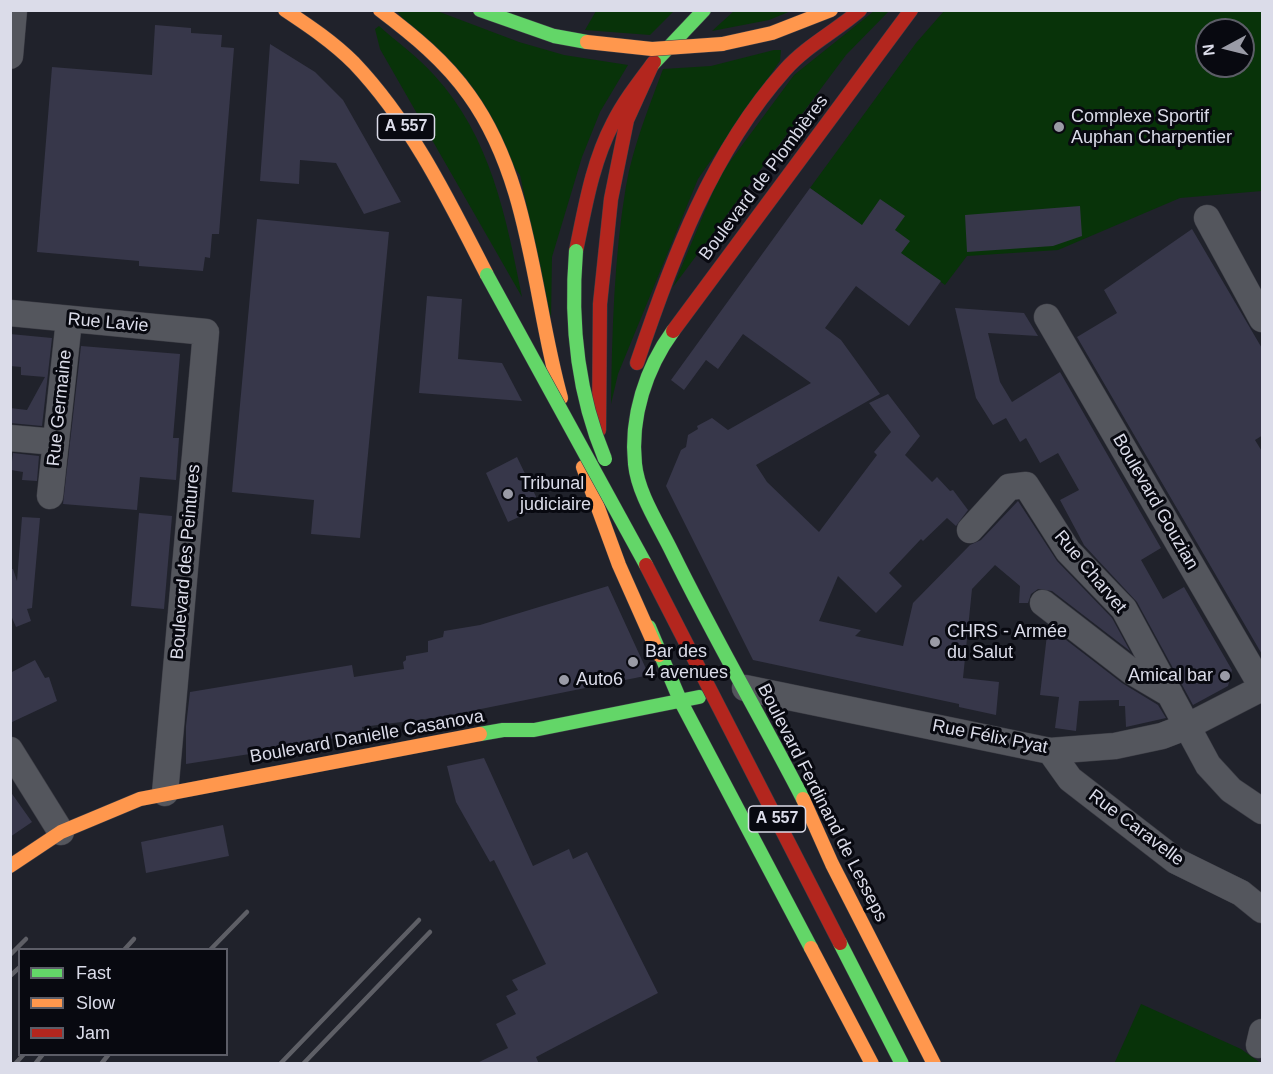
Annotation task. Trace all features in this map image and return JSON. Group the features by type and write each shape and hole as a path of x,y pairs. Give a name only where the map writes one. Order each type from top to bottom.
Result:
{"main road":[{"name":"A 557","path":"285,10 346,54 387,100 405,126 652,575 902,1064"},
{"path":"380,10 444,64 474,102 490,130 509,178 556,384 591,495 680,700 743,798 872,1064"},
{"path":"480,10 554,36 652,49 722,44 772,33 831,10"},
{"path":"652,575 601,451 584,395 574,318 576,251 590,184 602,146 622,107 654,62 704,10"},
{"name":"Boulevard Ferdinand de Lesseps","path":"860,10 785,70 728,146 707,182 652,318 631,382 626,415 628,440 644,495 716,641 734,690 817,825 832,864 934,1064"},
{"name":"Boulevard de Plombières","path":"635,465 639,411 649,369 657,353 911,10"},
{"path":"654,62 627,120 615,175 603,271 597,410 600,444 616,535 659,655"},
{"path":"734,690 764,763"},
{"name":"Boulevard Danielle Casanova","path":"10,866 61,832 140,799 503,730 534,730 734,690"},
{"path":"743,798 765,785 775,783"},
{"path":"794,812 832,864"}],"street":[{"path":"10,56 14,10"},
{"path":"1207,218 1252,277 1263,319"},
{"name":"Rue Lavie","path":"10,313 206,332"},
{"name":"Boulevard Gouzian","path":"1047,317 1263,687"},
{"name":"Rue Germaine","path":"50,496 69,320"},
{"name":"Boulevard des Peintures","path":"165,793 206,332"},
{"path":"10,438 56,442"},
{"name":"Rue Charvet","path":"970,530 1009,487 1026,486 1068,551 1124,609 1208,765 1231,790 1263,811"},
{"path":"1043,603 1131,671 1170,694"},
{"name":"Rue Félix Pyat","path":"734,690 1050,751 1114,746 1162,736 1188,726 1263,687"},
{"path":"10,750 61,832"},
{"name":"Rue Caravelle","path":"1050,751 1070,779 1176,861 1241,893 1263,910"}],"green space":[{"path":"397,11 437,11 519,42 564,55 628,65 600,112 582,157 552,257 551,318 520,175"},
{"path":"596,11 674,11 650,35 585,30"},
{"path":"734,11 791,11 769,20 712,31"},
{"path":"874,11 889,11 846,55 673,287 720,175 794,75"},
{"name":"Complexe Sportif Auphan Charpentier","path":"944,11 1262,11 1262,191 1180,198 1058,250 967,256 945,285 810,188 916,43"},
{"path":"379,26 434,75 470,125 483,151 502,208 522,297 380,49 375,29"},
{"path":"781,50 780,61 698,179 618,374 611,404 616,267 626,186 637,141 663,69 711,66"},
{"path":"1141,1004 1241,1049 1262,1064 1114,1064"}],"building":[{"path":"155,25 191,28 191,33 222,35 221,47 234,48 219,234 212,234 210,258 205,257 203,271 139,266 139,261 37,252 52,67 152,75"},
{"path":"270,44 315,72 343,100 401,202 364,214 336,163 300,160 299,184 260,181"},
{"path":"810,188 862,225 880,199 905,216 895,230 910,241 901,253 941,281 909,326 856,286 825,328 841,340 880,394 756,465 767,482 819,532 877,455 874,452 891,432 869,403 888,394 920,436 905,455 932,482 937,477 950,491 953,490 968,510 956,526 947,518 923,541 921,539 889,573 902,586 876,613 838,576 819,621 861,630 855,636 903,646 913,603 970,545 981,540 1018,501 1057,561 1112,618 1130,651 1052,591 1038,589 1031,594 1028,603 1019,603 1020,586 995,565 972,589 963,678 999,682 996,715 959,707 959,704 753,660 666,486 681,450 686,447 688,435 698,429 697,426 712,418 728,430 811,383 743,334 718,369 706,360 684,390 671,380"},
{"path":"1080,206 1082,236 1053,246 967,252 965,215"},
{"path":"257,219 389,232 360,538 311,534 314,500 232,492"},
{"path":"1192,229 1263,350 1263,435 1255,440 1263,453 1263,656 1077,337 1117,313 1104,290"},
{"path":"427,296 462,299 458,359 502,363 522,401 419,393"},
{"path":"955,308 1024,313 1038,336 988,333 1000,382 1012,402 1060,372 1161,548 1141,560 1163,599 1184,587 1232,670 1228,686 1193,705 1137,602 1082,543 1084,545 1060,500 1079,490 1058,453 1040,463 1026,438 1020,442 1006,418 993,425 976,398"},
{"path":"10,334 52,338 42,426 10,423 10,408 27,410 45,377 21,375 21,367 10,366"},
{"path":"81,346 180,354 173,438 179,438 176,480 140,477 137,510 63,504"},
{"path":"13,453 39,456 37,481 22,480 23,472 11,470"},
{"path":"517,457 541,507 508,522 486,473"},
{"path":"139,513 172,516 164,609 131,606"},
{"path":"22,517 40,518 32,608 27,609 31,621 16,627 10,613 10,569 13,569 17,581"},
{"path":"608,586 647,671 645,676 441,717 362,727 363,732 288,748 186,764 186,726 190,692 352,665 354,677 404,669 403,662 406,656 428,652 428,641 443,637 444,631 480,625"},
{"path":"1048,626 1122,683 1158,705 1166,718 1126,727 1125,706 1119,706 1119,700 1079,701 1076,731 1055,728 1059,697 1040,695"},
{"path":"35,660 45,678 49,677 57,701 10,723 10,673"},
{"path":"484,758 533,866 569,849 573,859 587,852 658,993 536,1057 539,1064 475,1064 508,1048 496,1024 516,1014 506,996 518,990 512,980 546,964 494,860 490,862 456,802 447,766"},
{"path":"10,791 32,822 10,837"},
{"path":"223,825 229,856 146,873 141,842"}],"railway":[{"path":"212,948 247,912"},
{"path":"280,1064 419,920"},
{"path":"303,1064 430,932"},
{"path":"10,955 26,939"},
{"path":"126,948 134,939"},
{"path":"10,976 18,969"},
{"path":"15,1064 22,1056"},
{"path":"35,1064 41,1056"},
{"path":"101,1064 107,1056"}],"traffic: fast":[{"path":"480,10 554,36 587,42"},
{"path":"652,65 704,10"},
{"path":"576,251 574,304 578,357 588,408 605,459"},
{"path":"487,275 646,565"},
{"path":"673,331 655,361 638,411 634,446 640,487 720,645 803,799"},
{"path":"649,627 680,700 811,948"},
{"path":"480,734 503,730 534,730 699,697"},
{"path":"840,943 902,1064"}],"traffic: slow":[{"path":"285,10 346,55 394,111 428,164 487,275"},
{"path":"380,10 450,71 469,95 490,129 506,165 518,202 561,398"},
{"path":"722,44 772,33 831,10"},
{"path":"587,42 652,49 722,44"},
{"path":"583,467 619,565 659,655"},
{"path":"10,866 61,832 140,799 480,734"},
{"path":"803,799 832,864 934,1064"},
{"path":"811,948 872,1064"}],"traffic: jam":[{"path":"637,363 664,285 696,209 736,136 759,102 793,61 860,10"},
{"path":"673,331 911,10"},
{"path":"576,251 590,186 606,138 622,107 654,62"},
{"path":"599,430 600,304 611,199 627,120 652,65"},
{"path":"646,565 840,943"}],"place":[{"name":"Complexe Sportif Auphan Charpentier","path":"1059,127"},
{"name":"Tribunal judiciaire","path":"508,494"},
{"name":"CHRS - Armée du Salut","path":"935,642"},
{"name":"Bar des 4 avenues","path":"633,662"},
{"name":"Amical bar","path":"1225,676"},
{"name":"Auto6","path":"564,680"}]}
